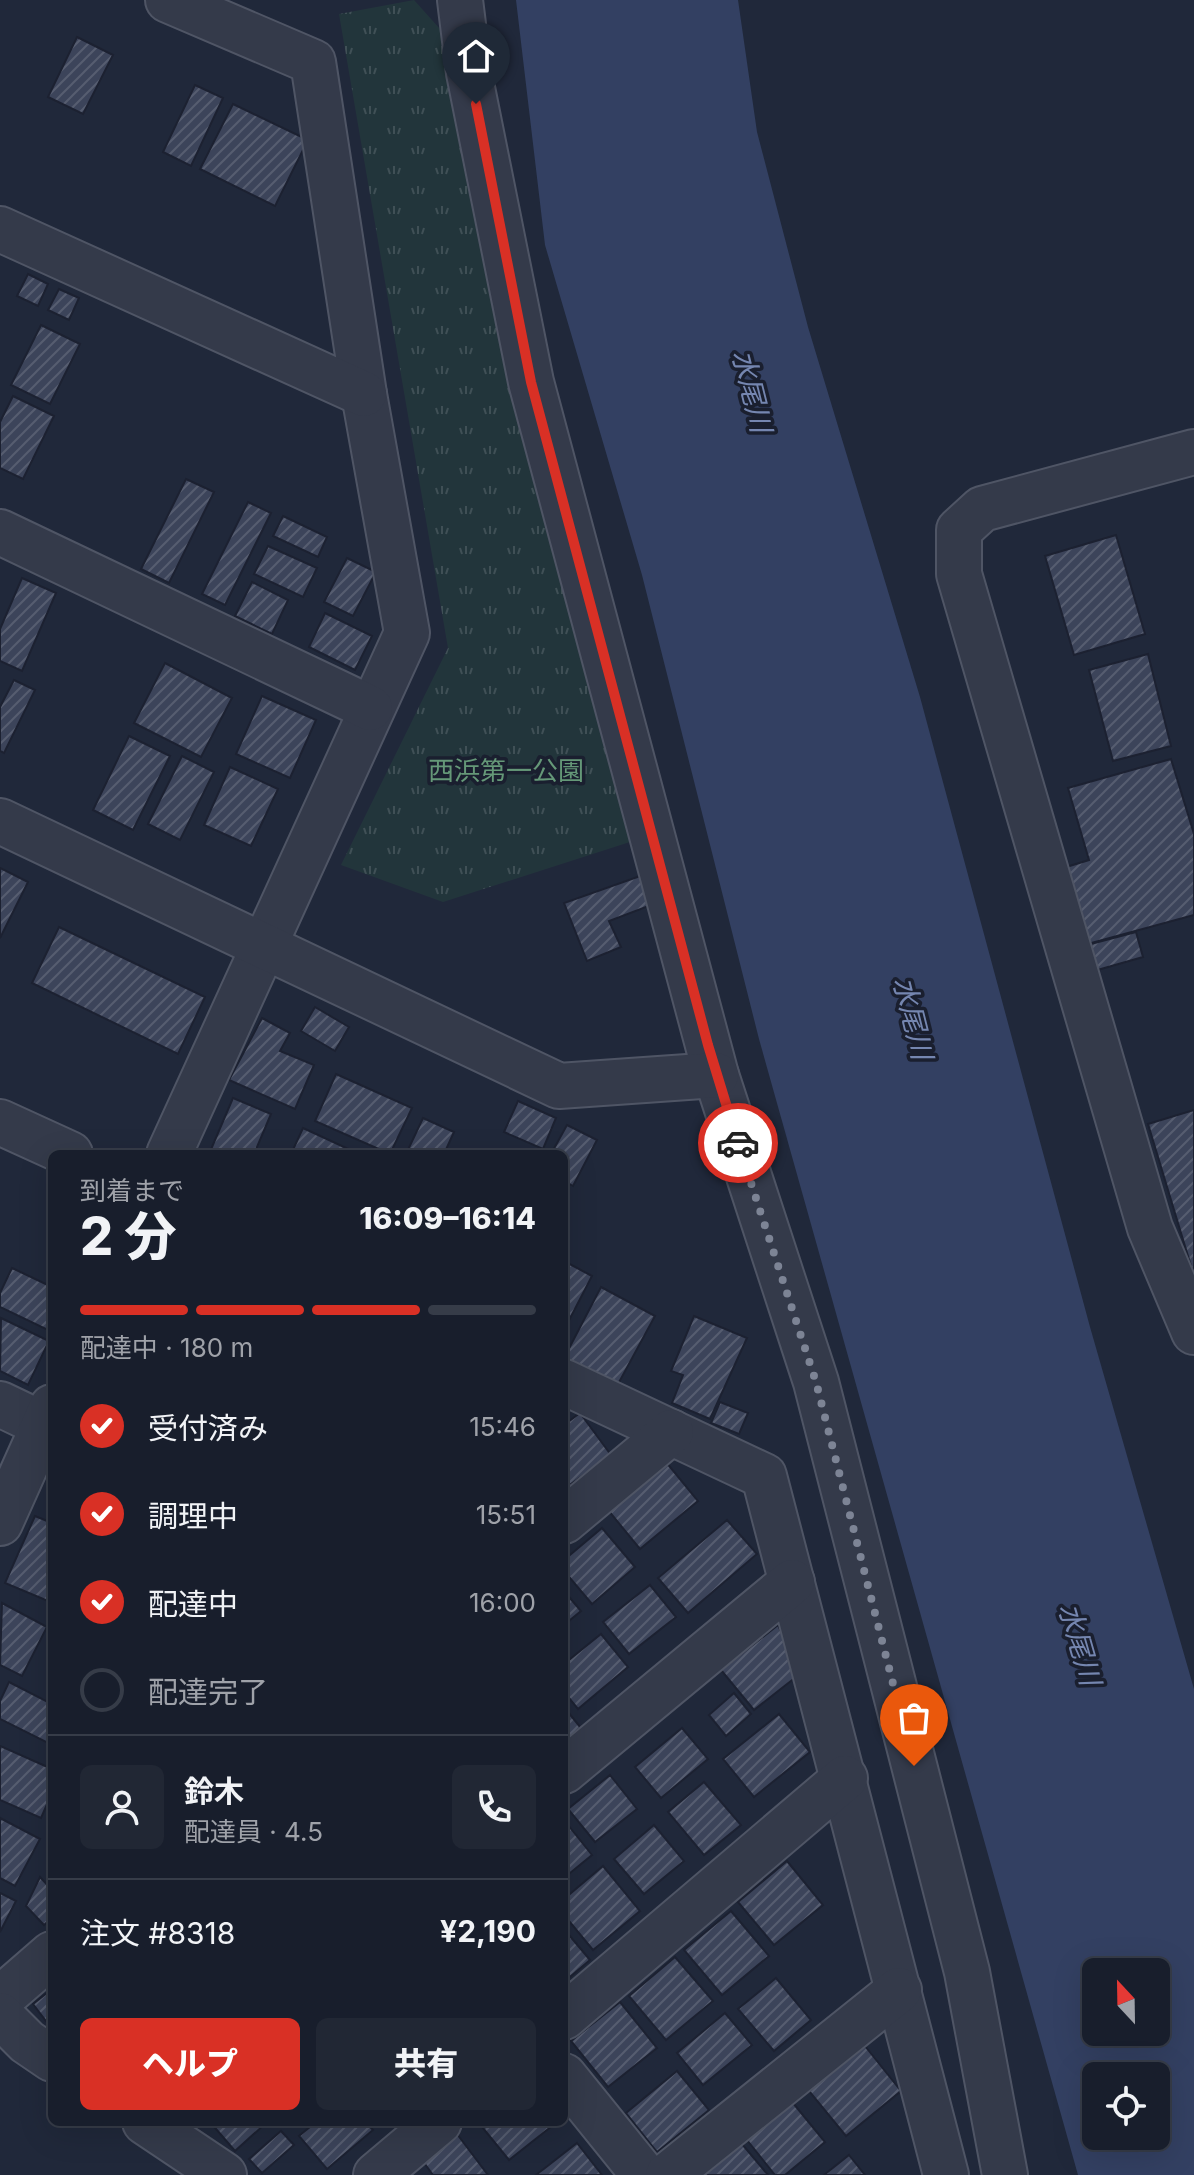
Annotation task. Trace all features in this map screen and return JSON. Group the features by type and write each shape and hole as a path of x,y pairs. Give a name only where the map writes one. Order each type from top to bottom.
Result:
{"street":[{"path":"168,0 313,62 364,394 407,633 370,708 171,1150"},
{"path":"460,0 469,73 531,382 716,1075 816,1382 967,1972 1005,2175"},
{"path":"0,229 364,394"},
{"path":"1194,452 982,509 959,530 959,574 1145,1213 1194,1332"},
{"path":"0,532 370,708"},
{"path":"0,821 559,1086 716,1075"},
{"path":"0,1122 61,1150"},
{"path":"568,1384 764,1476 946,2175"},
{"path":"0,1404 46,1432 0,1523"},
{"path":"568,1518 671,1432"},
{"path":"568,1768 792,1582"},
{"path":"568,2014 845,1778"},
{"path":"0,1999 48,1957"},
{"path":"668,2175 899,1990"},
{"path":"568,2081 644,2175"},
{"path":"153,2126 224,2175"},
{"path":"376,2175 434,2126"}],"green space":[{"name":"西浜第一公園","path":"414,0 440,29 488,285 633,841 443,902 341,865 448,648 339,14"}],"water":[{"name":"水尾川","path":"516,0 738,0 757,132 808,327 920,697 1090,1327 1194,1689 1194,2175 1078,2175 759,1039 642,575 545,245"}],"building":[{"path":"77,37 113,55 83,114 48,97"},
{"path":"195,85 223,98 191,166 163,152"},
{"path":"233,104 308,140 275,206 200,169"},
{"path":"28,274 48,284 38,306 17,296"},
{"path":"59,289 79,298 69,320 48,310"},
{"path":"41,325 80,344 50,404 11,385"},
{"path":"13,396 54,416 23,479 0,468 0,422"},
{"path":"186,479 214,492 169,583 141,569"},
{"path":"248,502 271,513 225,605 202,594"},
{"path":"283,516 327,537 318,557 273,536"},
{"path":"1116,535 1145,634 1074,655 1045,556"},
{"path":"268,546 317,568 303,597 254,574"},
{"path":"347,558 376,572 353,616 324,602"},
{"path":"22,578 56,593 22,671 0,661 0,629"},
{"path":"252,582 288,600 272,634 235,616"},
{"path":"325,613 372,636 355,670 309,647"},
{"path":"1148,654 1171,746 1113,761 1089,670"},
{"path":"165,663 232,698 201,757 134,723"},
{"path":"14,680 35,690 4,753 0,751 0,707"},
{"path":"262,696 316,720 290,778 236,754"},
{"path":"129,736 170,756 133,830 93,810"},
{"path":"182,756 214,772 180,840 148,824"},
{"path":"1171,759 1194,834 1194,915 1084,945 1063,868 1089,860 1068,788"},
{"path":"230,767 278,789 251,846 204,825"},
{"path":"0,868 28,882 0,938"},
{"path":"643,875 654,904 609,921 621,947 587,961 564,903"},
{"path":"59,927 205,997 178,1054 32,983"},
{"path":"1136,932 1143,957 1094,971 1087,945"},
{"path":"315,1007 349,1027 335,1051 301,1031"},
{"path":"262,1018 290,1033 280,1051 314,1065 295,1109 229,1080"},
{"path":"336,1074 412,1108 392,1150 381,1150 315,1121"},
{"path":"233,1098 271,1114 256,1150 211,1150"},
{"path":"518,1101 556,1118 543,1149 504,1132"},
{"path":"1194,1110 1194,1276 1148,1124"},
{"path":"423,1118 454,1132 446,1150 408,1150"},
{"path":"567,1125 597,1140 573,1186 568,1183 568,1150 553,1150"},
{"path":"303,1128 351,1150 293,1150"},
{"path":"568,1263 592,1276 568,1322"},
{"path":"12,1268 48,1285 48,1330 0,1307 0,1293"},
{"path":"601,1287 655,1316 617,1386 568,1360 568,1350"},
{"path":"694,1316 747,1338 710,1419 672,1403 683,1375 671,1371"},
{"path":"1,1318 48,1341 28,1385 0,1371"},
{"path":"720,1402 748,1413 739,1434 711,1423"},
{"path":"580,1413 611,1455 568,1486 568,1422"},
{"path":"666,1462 698,1501 640,1549 608,1510"},
{"path":"35,1516 48,1521 48,1601 5,1583"},
{"path":"727,1520 757,1554 688,1613 658,1578"},
{"path":"602,1528 635,1567 592,1604 568,1576 568,1557"},
{"path":"650,1585 676,1617 629,1654 603,1622"},
{"path":"568,1596 581,1611 568,1622"},
{"path":"2,1603 47,1627 22,1676 0,1665"},
{"path":"778,1625 801,1673 754,1710 721,1670"},
{"path":"601,1634 628,1667 578,1709 568,1697 568,1661"},
{"path":"9,1682 48,1702 48,1743 0,1719 0,1701"},
{"path":"734,1693 751,1714 726,1736 709,1715"},
{"path":"568,1712 585,1733 568,1746"},
{"path":"779,1714 810,1752 754,1797 723,1759"},
{"path":"682,1728 708,1759 661,1798 635,1767"},
{"path":"0,1746 48,1767 48,1802 41,1818 0,1800"},
{"path":"610,1775 637,1809 595,1842 568,1809"},
{"path":"704,1782 741,1825 704,1855 668,1812"},
{"path":"0,1818 40,1839 15,1886 0,1878"},
{"path":"568,1825 592,1855 568,1875"},
{"path":"654,1825 684,1861 644,1894 614,1859"},
{"path":"787,1861 823,1905 774,1945 738,1902"},
{"path":"603,1866 640,1911 593,1950 568,1920 568,1896"},
{"path":"40,1877 48,1886 48,1922 44,1925 26,1906"},
{"path":"0,1893 16,1901 0,1932"},
{"path":"731,1911 769,1956 722,1995 684,1950"},
{"path":"568,1934 590,1960 568,1979"},
{"path":"675,1957 713,2001 666,2040 629,1996"},
{"path":"776,1978 811,2020 774,2051 738,2009"},
{"path":"48,1992 48,2024 33,2004"},
{"path":"620,2002 657,2048 608,2087 571,2041"},
{"path":"725,2013 752,2045 703,2085 677,2053"},
{"path":"865,2046 901,2091 846,2136 809,2091"},
{"path":"677,2071 709,2110 657,2152 626,2113"},
{"path":"793,2103 825,2142 785,2175 775,2175 747,2140"},
{"path":"213,2126 263,2126 235,2151"},
{"path":"311,2126 370,2126 373,2130 327,2169 299,2136"},
{"path":"481,2126 552,2126 509,2160"},
{"path":"281,2131 294,2145 262,2173 249,2159"},
{"path":"457,2134 488,2175 433,2175 422,2160"},
{"path":"577,2143 602,2175 536,2175"},
{"path":"742,2144 768,2175 704,2175"},
{"path":"849,2155 865,2175 824,2175"}],"way so far":[{"path":"738,1143 816,1382 914,1766"}],"route":[{"path":"476,104 531,382 716,1075 738,1143"}]}
